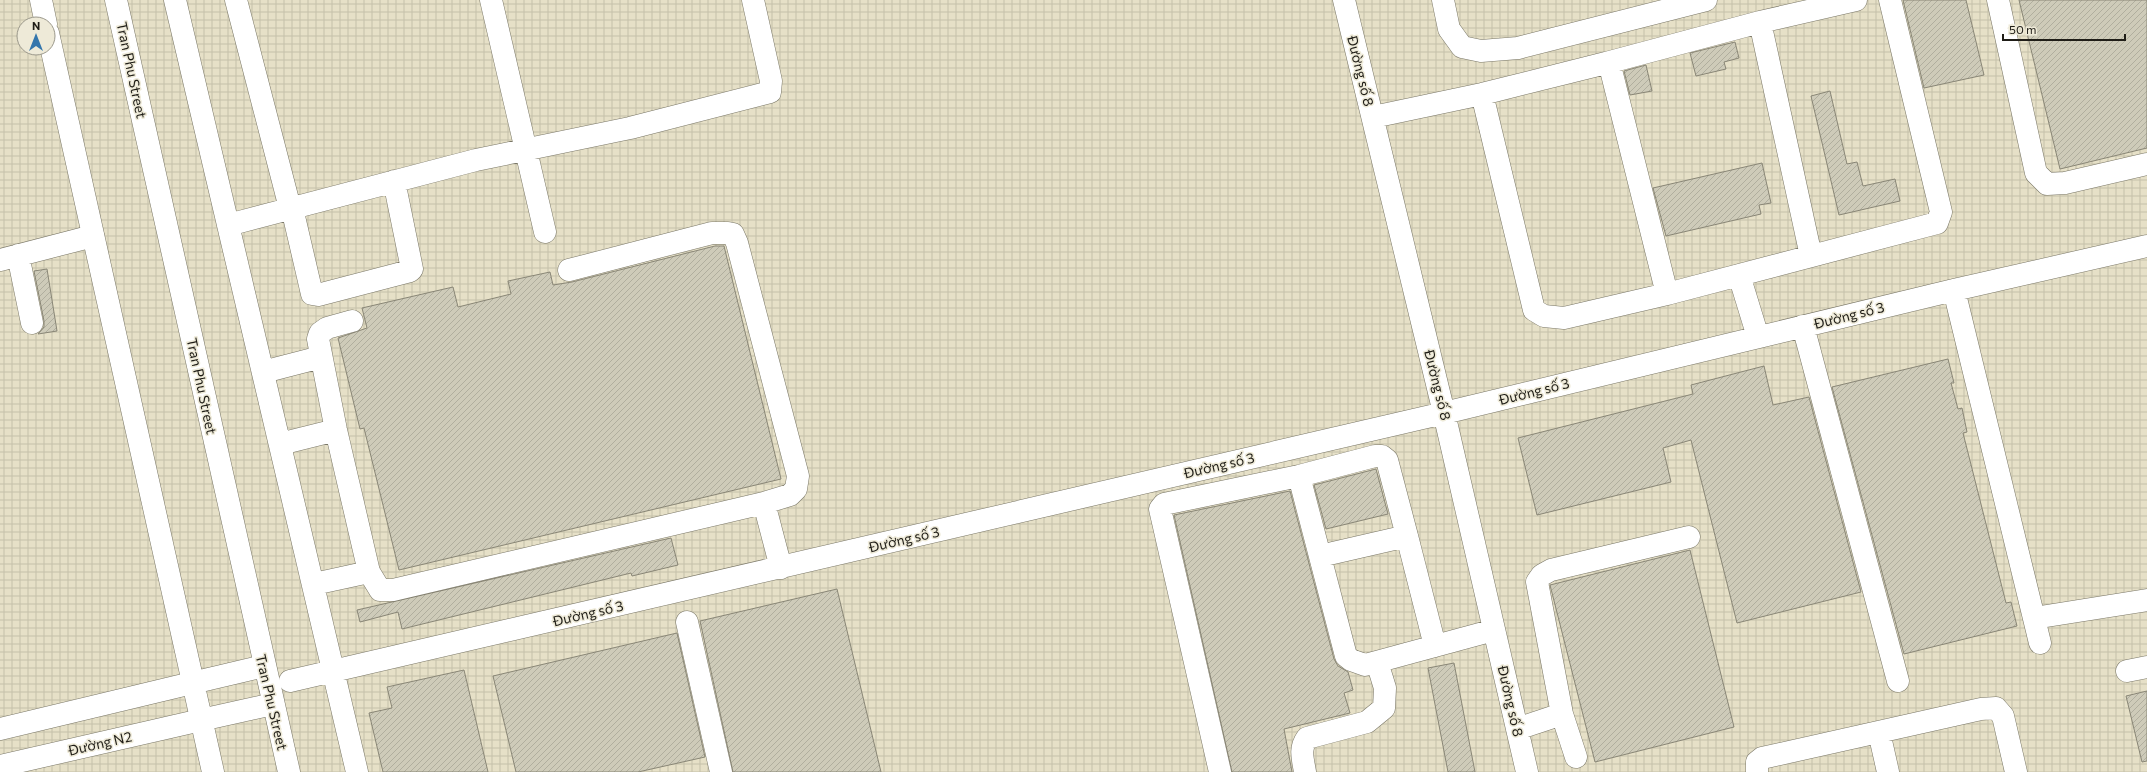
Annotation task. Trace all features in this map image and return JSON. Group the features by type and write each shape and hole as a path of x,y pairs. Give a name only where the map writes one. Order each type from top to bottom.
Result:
{"street":[{"path":"41,0 44,16"},
{"name":"Tran Phu Street","path":"116,0 264,666 289,772"},
{"path":"175,0 314,584 357,772"},
{"path":"236,0 312,294 318,295 410,271 412,269 394,181"},
{"path":"491,0 528,149 546,232"},
{"path":"228,225 476,160 630,128 770,92 771,81 753,0"},
{"name":"Đường số 8","path":"1344,0 1444,413 1527,772"},
{"path":"1443,0 1449,28 1462,47 1481,51 1518,48 1706,0"},
{"path":"1373,117 1482,94 1606,64 1760,22 1856,0"},
{"path":"1482,94 1534,310 1544,316 1564,318 1667,294 1938,223 1941,212 1890,0"},
{"path":"1998,0 2036,173 2047,184 2065,184 2147,164"},
{"path":"1760,22 1769,54 1811,256"},
{"path":"53,56 213,772"},
{"path":"1606,64 1610,66 1667,294"},
{"path":"352,321 327,328 320,333 318,339 336,430 369,572 380,590 393,590 764,503 790,495 796,489 798,476 737,243 733,234 728,232 712,233 569,270"},
{"path":"32,323 9,258 93,236"},
{"name":"Đường số 3","path":"290,682 1444,413 1954,290 2147,246"},
{"path":"1739,275 1758,337"},
{"path":"1954,290 2040,643"},
{"path":"1804,326 1898,682"},
{"path":"263,372 321,357"},
{"path":"280,444 336,430"},
{"path":"1220,772 1160,509 1164,504 1299,476 1375,456 1382,456 1387,460 1435,646"},
{"path":"1299,476 1346,656 1351,660 1365,665 1494,630"},
{"path":"764,503 781,568"},
{"path":"1320,556 1407,536"},
{"path":"1576,757 1562,714 1537,582 1542,575 1551,570 1689,537"},
{"path":"314,584 369,572"},
{"path":"2034,618 2147,600"},
{"path":"687,622 721,772"},
{"path":"1305,772 1301,753 1302,744 1307,738 1367,722 1384,708 1386,688 1377,662"},
{"path":"0,729 264,666 290,682 273,704"},
{"name":"Đường N2","path":"0,766 273,704"},
{"path":"1757,772 1757,762 1762,758 1981,709 1996,708 2003,716 2016,772"},
{"path":"1517,729 1562,714"},
{"path":"1878,732 1888,772"}],"shaded area":[{"path":"0,0 2147,0 2147,772 0,772"}],"building":[{"path":"1903,0 1966,0 1984,75 1924,88"},
{"path":"2019,0 2147,0 2147,148 2060,169"},
{"path":"1735,42 1739,58 1724,62 1726,69 1696,76 1690,53"},
{"path":"1646,65 1652,91 1630,95 1624,71"},
{"path":"1830,91 1847,164 1857,162 1863,186 1895,179 1900,201 1839,215 1811,96"},
{"path":"1762,163 1771,203 1759,205 1761,214 1666,236 1653,188"},
{"path":"715,246 724,246 781,479 399,570 364,428 360,429 338,338 367,328 362,308 453,287 458,307 511,294 508,281 550,272 553,285 572,282"},
{"path":"47,269 57,331 38,334 44,327 44,321 34,271"},
{"path":"1948,359 1954,383 1951,383 1958,409 1962,408 1967,432 1963,433 2006,603 2011,602 2017,626 1904,654 1832,387"},
{"path":"1764,366 1773,405 1809,397 1861,592 1737,623 1691,440 1663,448 1671,482 1537,515 1518,438 1693,394 1691,385"},
{"path":"1376,469 1388,514 1326,529 1314,485"},
{"path":"1290,491 1334,659 1338,666 1348,672 1353,690 1344,693 1350,713 1284,729 1292,772 1232,772 1174,515"},
{"path":"671,538 678,565 632,576 631,573 402,629 398,612 360,622 357,610"},
{"path":"1690,550 1734,727 1595,762 1550,585"},
{"path":"837,589 881,772 733,772 700,621"},
{"path":"677,633 705,757 638,772 516,772 493,676"},
{"path":"1454,663 1475,772 1448,772 1428,668"},
{"path":"464,670 488,772 383,772 369,713 392,708 387,687"},
{"path":"2147,691 2147,761 2142,762 2126,696"}]}
